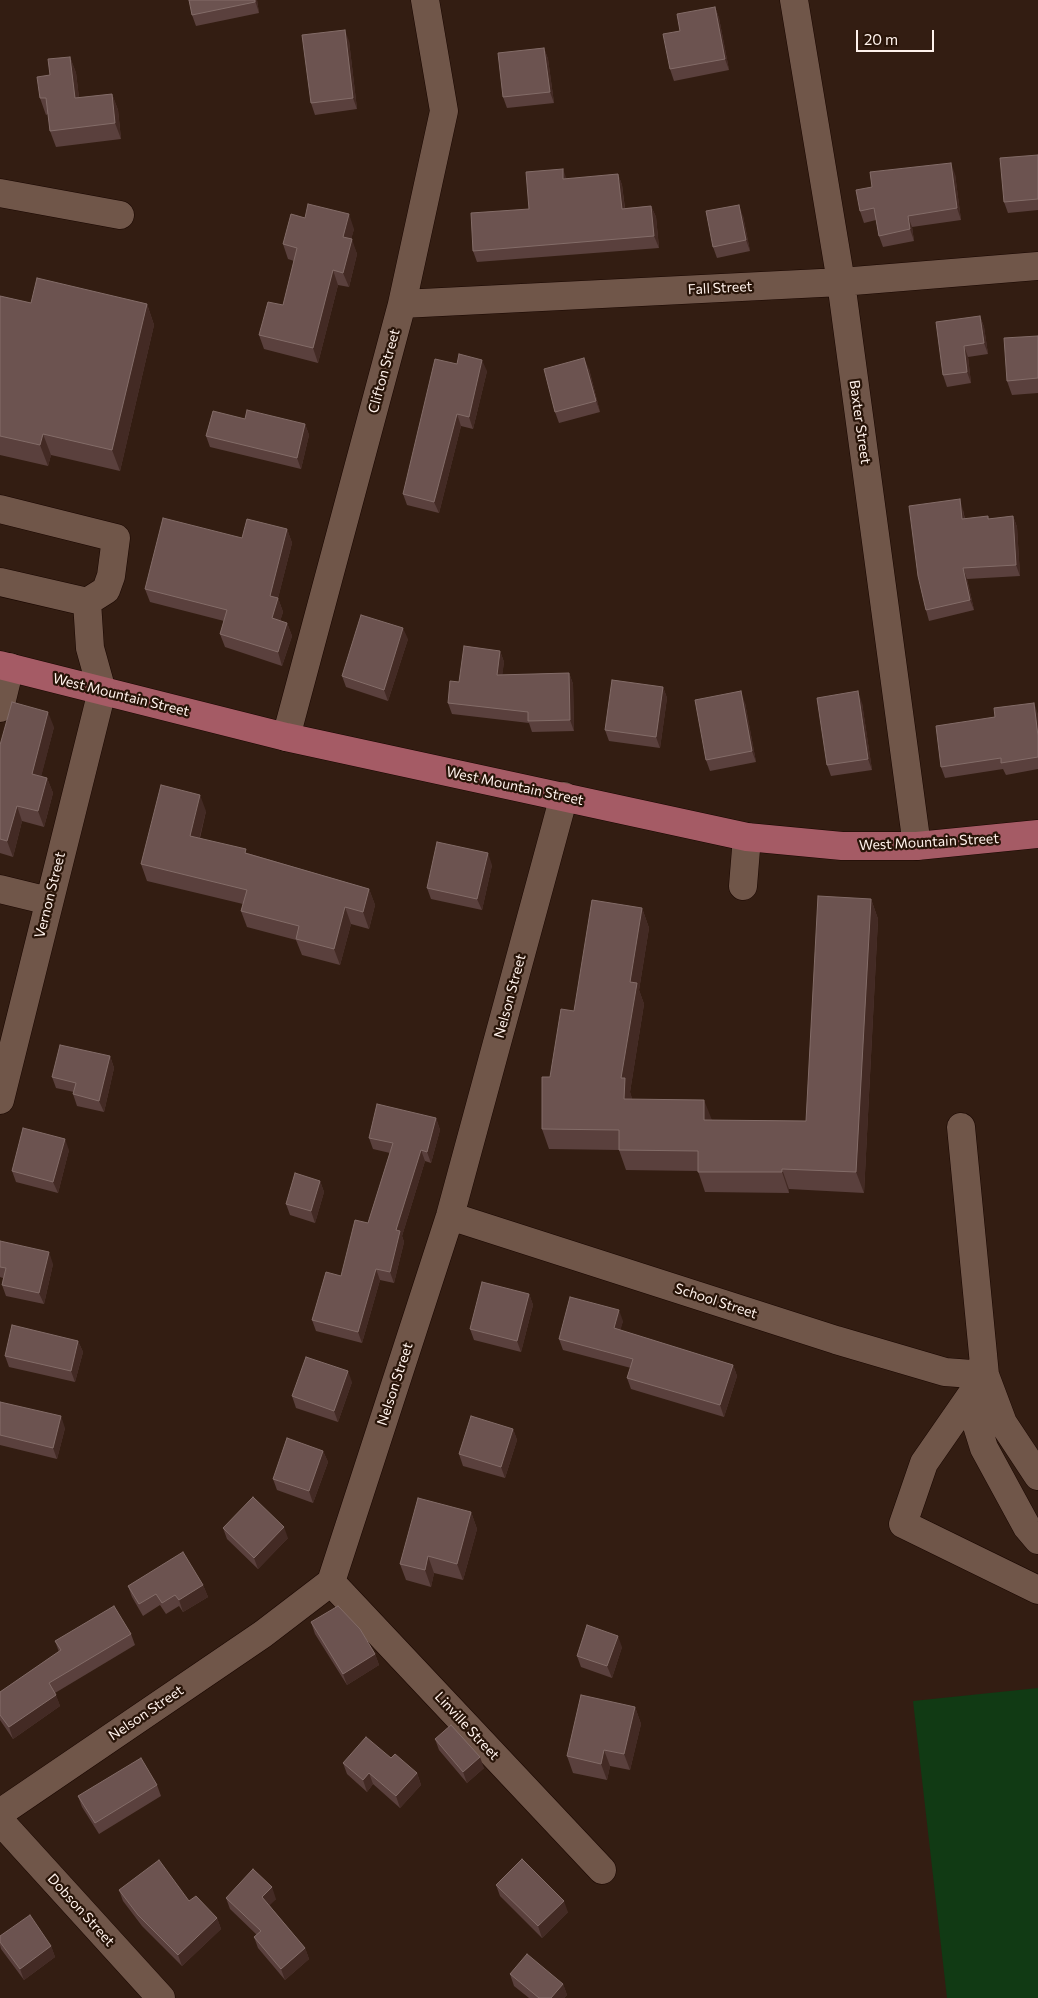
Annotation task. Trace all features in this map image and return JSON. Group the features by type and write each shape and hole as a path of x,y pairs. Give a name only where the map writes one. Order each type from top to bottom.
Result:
{"main road":[{"name":"West Mountain Street","path":"5,666 286,737 747,837 842,846 917,846 1038,834"}],"street":[{"name":"Clifton Street","path":"286,737 402,304 444,111 425,0"},
{"name":"Baxter Street","path":"794,0 841,282 917,846"},
{"path":"0,193 120,215"},
{"name":"Fall Street","path":"402,304 841,282 1038,266"},
{"path":"0,509 116,538 111,576 106,590 87,602 0,582"},
{"path":"87,602 90,648 102,691"},
{"path":"0,708 5,666"},
{"name":"Vernon Street","path":"0,1100 102,691"},
{"name":"Nelson Street","path":"0,1812 263,1634 331,1582 450,1216 564,796"},
{"path":"743,886 747,837"},
{"path":"0,889 49,901"},
{"path":"961,1127 985,1375 1003,1422 1038,1476"},
{"name":"School Street","path":"450,1216 836,1340 945,1372 985,1375"},
{"path":"985,1375 975,1419 984,1448 1027,1527 1038,1540"},
{"path":"985,1375 924,1463 903,1524 1038,1590"},
{"name":"Linville Street","path":"331,1582 602,1870"},
{"name":"Dobson Street","path":"0,1821 162,1998"}],"green space":[{"path":"1038,1688 1038,1998 947,1998 913,1701"}],"building":[{"path":"189,0 255,0 255,2 192,15"},
{"path":"715,7 725,59 670,69 663,34 680,31 677,14"},
{"path":"345,30 353,98 311,103 302,35"},
{"path":"544,48 550,92 503,97 498,53"},
{"path":"70,57 75,98 112,94 115,123 50,131 46,98 40,98 37,77 50,75 48,59"},
{"path":"1038,155 1038,199 1004,202 1000,158"},
{"path":"951,163 957,208 908,216 910,229 879,236 874,208 860,211 856,190 872,187 870,172"},
{"path":"563,169 563,179 618,174 622,209 651,206 654,236 473,251 471,213 529,209 526,172"},
{"path":"308,204 349,214 343,237 352,239 343,273 333,270 313,348 259,335 268,302 283,305 297,248 283,244 291,214 305,218"},
{"path":"739,205 746,240 713,247 706,211"},
{"path":"37,278 147,304 112,450 43,434 40,445 0,436 0,296 31,303"},
{"path":"980,316 984,343 964,346 967,372 943,375 936,322"},
{"path":"1038,336 1038,378 1007,381 1004,338"},
{"path":"459,354 482,360 469,417 457,414 434,502 403,494 435,359 457,364"},
{"path":"584,358 596,401 555,412 544,369"},
{"path":"247,410 305,424 297,458 206,436 213,411 245,419"},
{"path":"960,499 962,519 988,516 988,519 1013,516 1016,565 963,568 970,600 926,610 918,576 909,506"},
{"path":"163,518 242,538 247,519 287,529 270,596 278,598 272,618 287,623 278,652 220,634 227,610 145,589"},
{"path":"361,615 403,628 384,690 342,676"},
{"path":"464,646 500,651 497,675 569,673 570,720 528,721 528,712 448,703 450,681 459,682"},
{"path":"612,680 663,687 656,737 605,730"},
{"path":"741,691 752,751 706,760 695,700"},
{"path":"858,691 868,759 827,765 817,698"},
{"path":"12,702 48,712 32,774 47,778 38,811 17,806 7,841 0,839 0,745"},
{"path":"1034,703 1038,736 1038,757 1001,763 1001,758 941,767 936,726 995,717 994,708"},
{"path":"161,785 200,795 190,836 246,849 245,853 369,889 363,912 345,907 334,949 296,939 299,926 241,911 247,890 141,864"},
{"path":"437,842 488,853 477,899 427,888"},
{"path":"818,896 871,899 856,1172 782,1169 782,1172 698,1172 698,1151 619,1150 619,1130 542,1129 542,1077 550,1077 561,1009 574,1011 592,900 642,908 630,982 637,983 621,1078 625,1078 624,1099 704,1100 704,1120 806,1121"},
{"path":"60,1045 110,1056 99,1101 73,1094 76,1083 52,1077"},
{"path":"377,1104 436,1118 427,1152 421,1150 396,1230 400,1231 390,1272 376,1269 358,1332 312,1320 326,1272 341,1276 355,1220 368,1223 393,1143 369,1138"},
{"path":"23,1128 65,1139 53,1182 12,1171"},
{"path":"295,1173 320,1181 311,1211 286,1204"},
{"path":"0,1241 49,1252 39,1293 2,1285 6,1268 0,1267"},
{"path":"482,1282 529,1294 517,1341 470,1329"},
{"path":"570,1297 619,1310 614,1328 733,1365 720,1405 627,1378 633,1359 559,1339"},
{"path":"12,1325 78,1341 71,1371 5,1356"},
{"path":"306,1357 348,1371 334,1411 292,1396"},
{"path":"0,1402 61,1416 53,1448 0,1435"},
{"path":"471,1416 513,1429 501,1467 459,1454"},
{"path":"287,1438 323,1451 309,1491 273,1479"},
{"path":"253,1497 284,1527 254,1558 223,1528"},
{"path":"418,1498 471,1512 457,1564 428,1556 425,1570 400,1564"},
{"path":"183,1552 203,1585 179,1600 175,1595 162,1603 156,1594 139,1604 128,1586"},
{"path":"114,1606 131,1634 49,1683 56,1695 9,1727 0,1715 0,1692 61,1650 55,1641"},
{"path":"338,1606 360,1629 375,1654 343,1674 311,1622"},
{"path":"587,1625 618,1636 607,1666 577,1656"},
{"path":"581,1695 635,1707 624,1754 604,1750 601,1764 567,1756"},
{"path":"451,1725 480,1757 463,1772 435,1739"},
{"path":"366,1737 391,1758 395,1754 417,1773 396,1796 369,1773 363,1780 343,1763"},
{"path":"141,1758 157,1785 95,1823 78,1796"},
{"path":"522,1859 564,1901 538,1926 496,1885"},
{"path":"159,1860 189,1901 196,1896 217,1918 178,1955 138,1915 119,1890"},
{"path":"253,1869 272,1887 262,1897 305,1948 281,1969 254,1937 261,1931 226,1898"},
{"path":"30,1915 51,1946 20,1969 0,1942 0,1936"},
{"path":"527,1954 563,1984 551,1998 539,1998 510,1974"}]}
